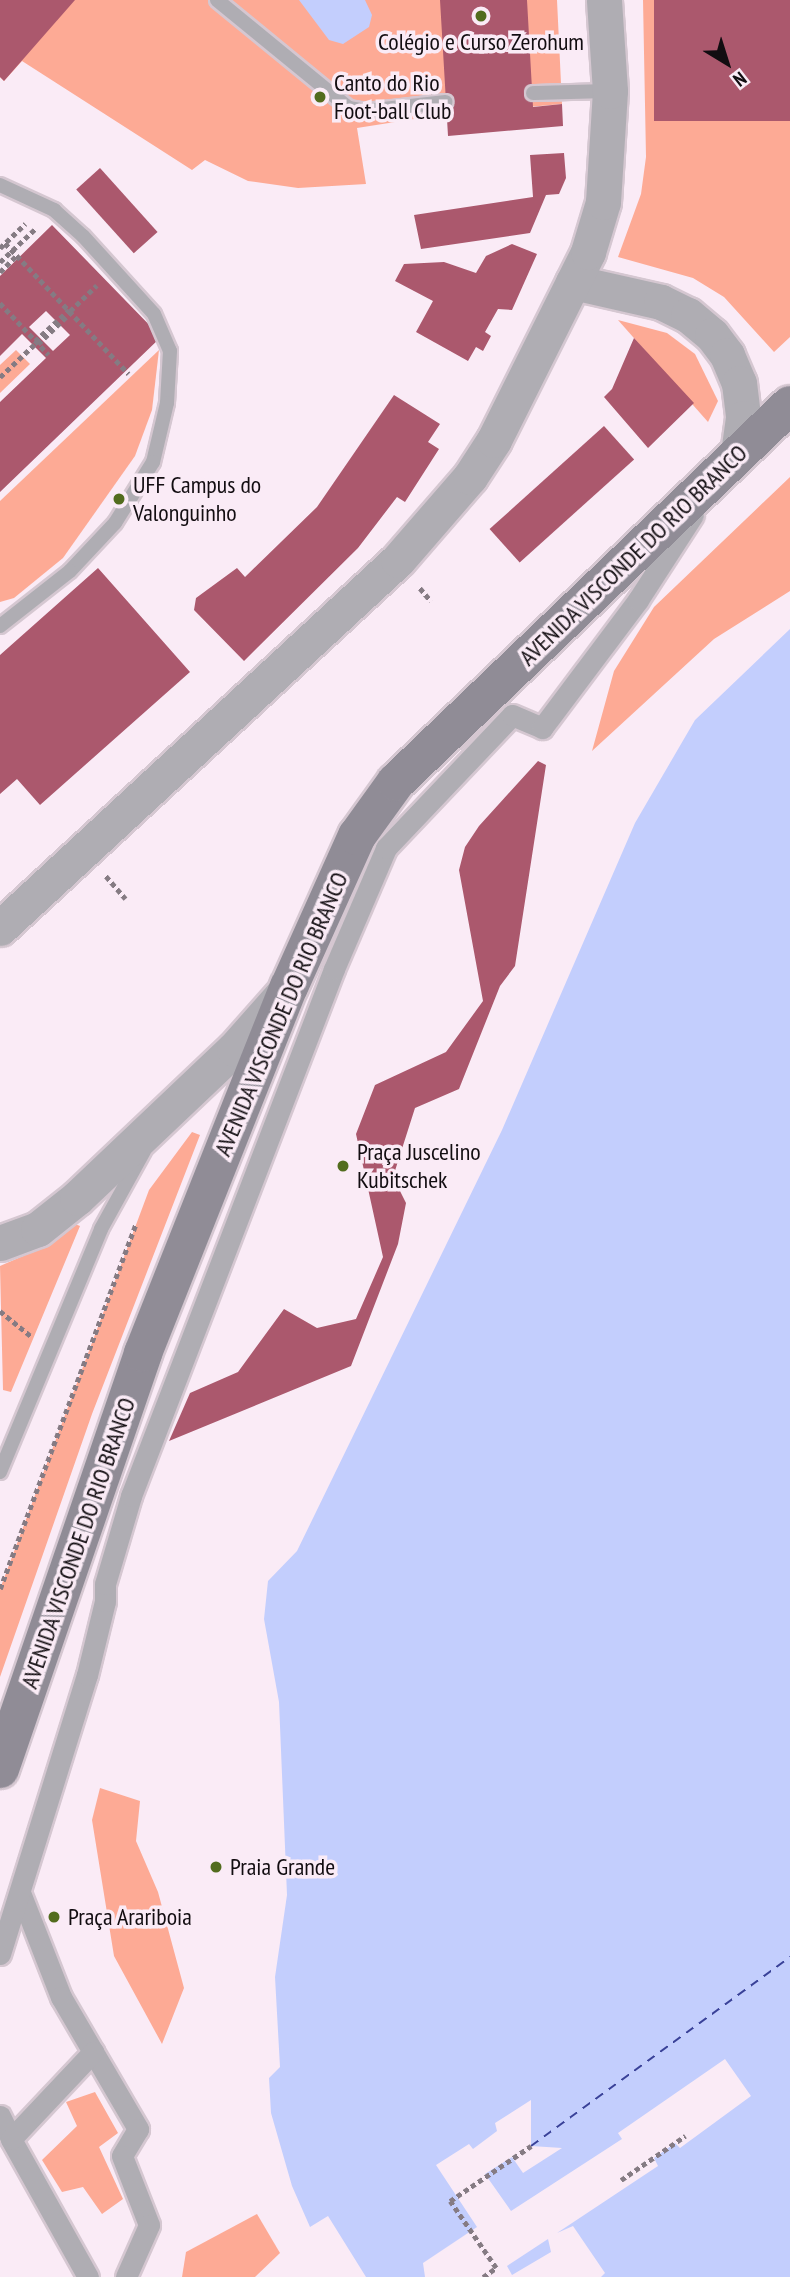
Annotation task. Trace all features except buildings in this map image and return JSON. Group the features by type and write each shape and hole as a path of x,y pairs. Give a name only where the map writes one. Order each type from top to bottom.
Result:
{"main road":[{"name":"AVENIDA VISCONDE DO RIO BRANCO","path":"0,1769 143,1353 289,987 357,836 397,782 790,405"}],"street":[{"path":"0,928 398,560 470,477 494,440 573,282 603,202 610,91 604,0"},
{"path":"0,1954 21,1895 94,1648 105,1601 105,1584 131,1496 334,969 386,848 512,715 542,728 638,600 730,462 743,418 739,383 727,355 712,335 688,315 661,302 573,282"},
{"path":"0,1243 38,1229 77,1198 234,1049 289,987"},
{"path":"21,1895 61,1997 138,2129 122,2156 149,2225 125,2277"},
{"path":"11,2139 93,2052"},
{"path":"0,2116 88,2277"}],"lane":[{"path":"216,0 349,108 366,111 445,102"},
{"path":"533,93 610,91"},
{"path":"0,185 49,208 116,268 154,314 170,351 167,403 153,462 115,523 71,571 0,626"},
{"path":"0,1472 101,1229 172,1105"}],"path":[{"path":"0,247 49,208"},
{"path":"0,262 49,208"},
{"path":"5,243 129,374"},
{"path":"0,272 17,255"},
{"path":"0,377 116,268"},
{"path":"0,303 49,355"},
{"path":"0,1589 139,1216"},
{"path":"0,1311 32,1336"},
{"path":"621,2180 685,2136"},
{"path":"483,2277 496,2269 450,2201 531,2146"}],"shaded area":[{"name":"Canto do Rio Foot-ball Club","path":"0,0 557,0 562,104 446,114 357,128 366,184 298,188 248,181 205,160 192,170 22,61 4,81 0,77"},
{"path":"643,0 790,0 790,337 774,352 724,297 693,278 618,257 641,194 646,157"},
{"path":"618,320 667,333 695,354 718,401 708,422"},
{"path":"16,350 30,364 0,393 0,365"},
{"path":"159,350 152,410 135,456 63,558 14,598 0,602 0,501"},
{"path":"790,477 790,591 714,639 592,751 614,671 654,607"},
{"path":"192,1132 200,1135 92,1414 0,1677 0,1589 149,1190"},
{"path":"75,1224 80,1226 11,1392 3,1390 0,1266 39,1249"},
{"path":"100,1788 140,1801 136,1841 158,1892 184,1988 162,2044 114,1956 92,1820"},
{"path":"95,2092 118,2133 99,2147 123,2199 102,2214 83,2187 62,2192 42,2160 77,2126 66,2102"},
{"path":"257,2214 280,2253 255,2277 182,2277 186,2252"}],"water":[{"path":"299,0 365,0 372,15 369,27 343,44 329,40"},
{"path":"790,629 790,2277 366,2277 328,2216 310,2227 292,2186 271,2113 269,2078 280,2067 275,1977 287,1895 279,1702 264,1619 268,1581 297,1551 502,1130 635,823 695,720"}],"pier":[{"path":"725,2059 751,2096 680,2148 675,2143 654,2158 658,2166 557,2233 573,2226 605,2273 601,2277 425,2277 423,2263 477,2227 436,2165 469,2144 473,2149 497,2131 495,2123 531,2100 531,2146 562,2148 523,2173 512,2157 485,2174 511,2211 622,2139 618,2133","holes":["548,2239 551,2252 512,2275 507,2266"]}],"ferry route":[{"path":"531,2146 790,1957"}],"place":[{"name":"Colégio e Curso Zerohum","path":"481,16"},
{"name":"Canto do Rio Foot-ball Club","path":"320,97"},
{"name":"UFF Campus do Valonguinho","path":"119,499"},
{"name":"Praça Juscelino Kubitschek","path":"343,1166"},
{"name":"Praia Grande","path":"216,1867"},
{"name":"Praça Arariboia","path":"54,1917"}]}
